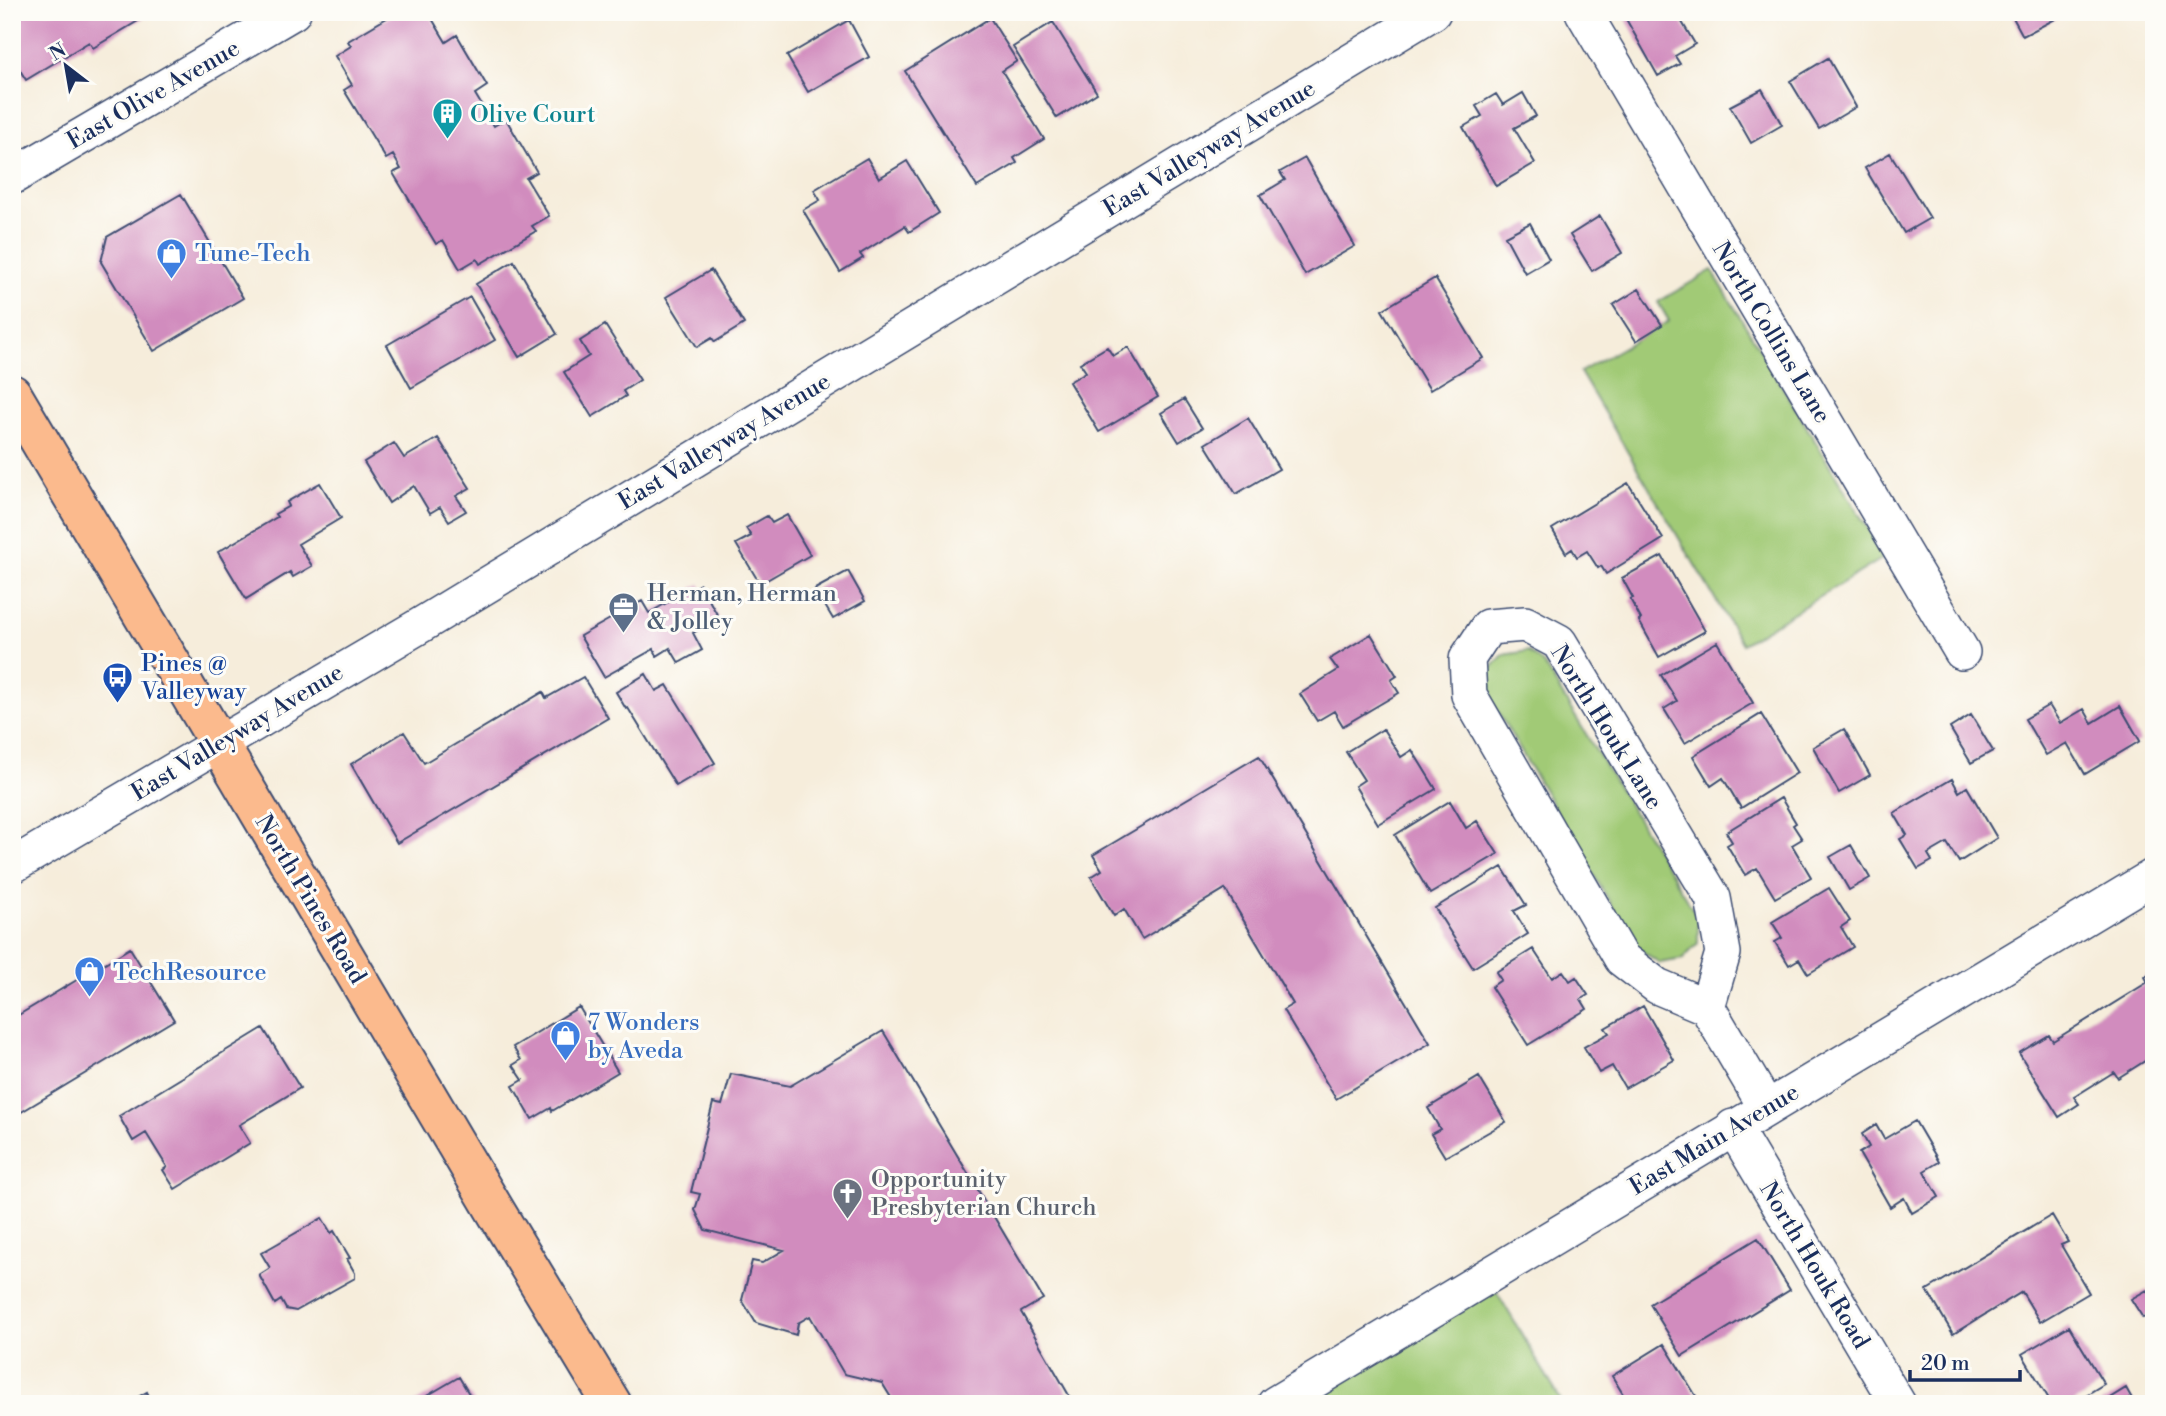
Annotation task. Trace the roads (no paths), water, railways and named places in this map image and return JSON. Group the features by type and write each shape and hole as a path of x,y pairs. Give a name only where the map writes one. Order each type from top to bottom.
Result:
{"main road":[{"name":"North Pines Road","path":"12,394 612,1404"}],"street":[{"name":"East Olive Avenue","path":"12,177 293,12"},
{"name":"East Valleyway Avenue","path":"12,866 421,625 1433,12"},
{"name":"North Collins Lane","path":"1583,12 1962,652"},
{"name":"North Houk Lane","path":"1525,624 1559,642 1713,898 1723,953 1707,1007 1657,986 1622,959 1475,707 1469,695 1467,659 1488,627 1525,624"},
{"name":"East Main Avenue","path":"1275,1404 2154,876"},
{"path":"1707,1007 1766,1107"},
{"name":"North Houk Road","path":"1733,1127 1898,1404"}],"place":[{"name":"Olive Court","path":"447,141"},
{"name":"Tune-Tech","path":"172,280"},
{"name":"Herman, Herman & Jolley","path":"624,634"},
{"name":"Pines @ Valleyway","path":"118,704"},
{"name":"TechResource","path":"90,999"},
{"name":"7 Wonders by Aveda","path":"565,1063"},
{"name":"Opportunity Presbyterian Church","path":"848,1220"}]}
